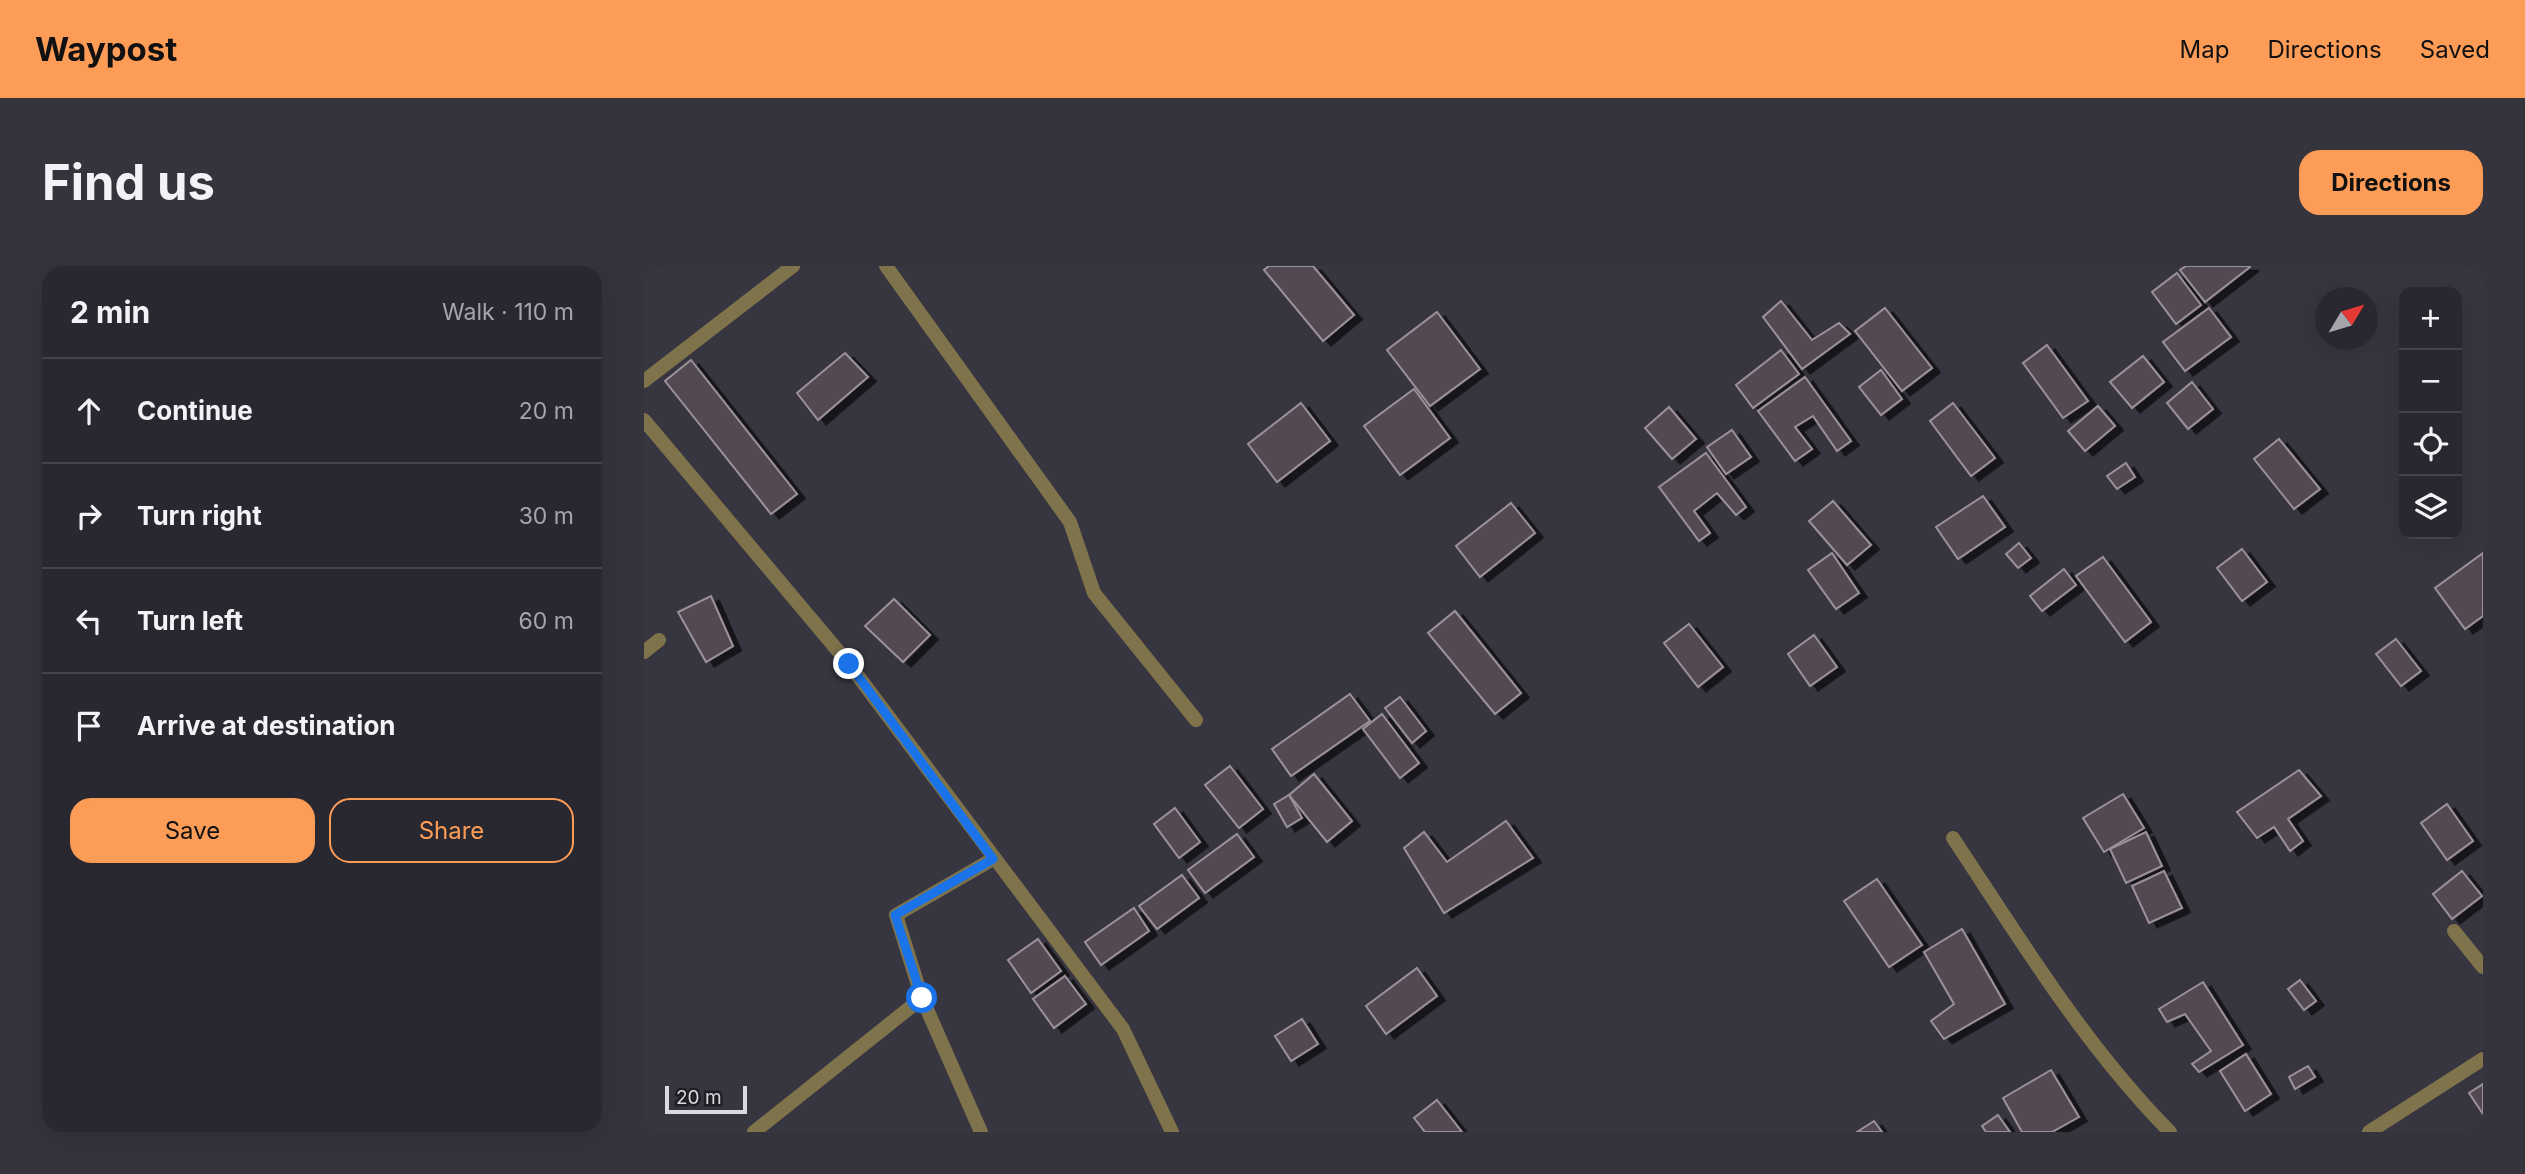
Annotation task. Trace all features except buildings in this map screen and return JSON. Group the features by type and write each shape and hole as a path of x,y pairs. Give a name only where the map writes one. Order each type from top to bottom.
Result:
{"street":[{"path":"644,382 793,266"},
{"path":"886,266 1070,522 1094,593 1196,720"},
{"path":"644,420 849,664 1123,1029 1172,1132"},
{"path":"644,652 659,640"},
{"path":"1953,838 2054,990 2130,1091 2170,1132"},
{"path":"981,1132 922,998 895,915 993,859"},
{"path":"2454,931 2483,967"},
{"path":"754,1132 922,998"},
{"path":"2369,1132 2483,1059"}],"route":[{"path":"849,664 993,859 895,915 922,998"}]}
